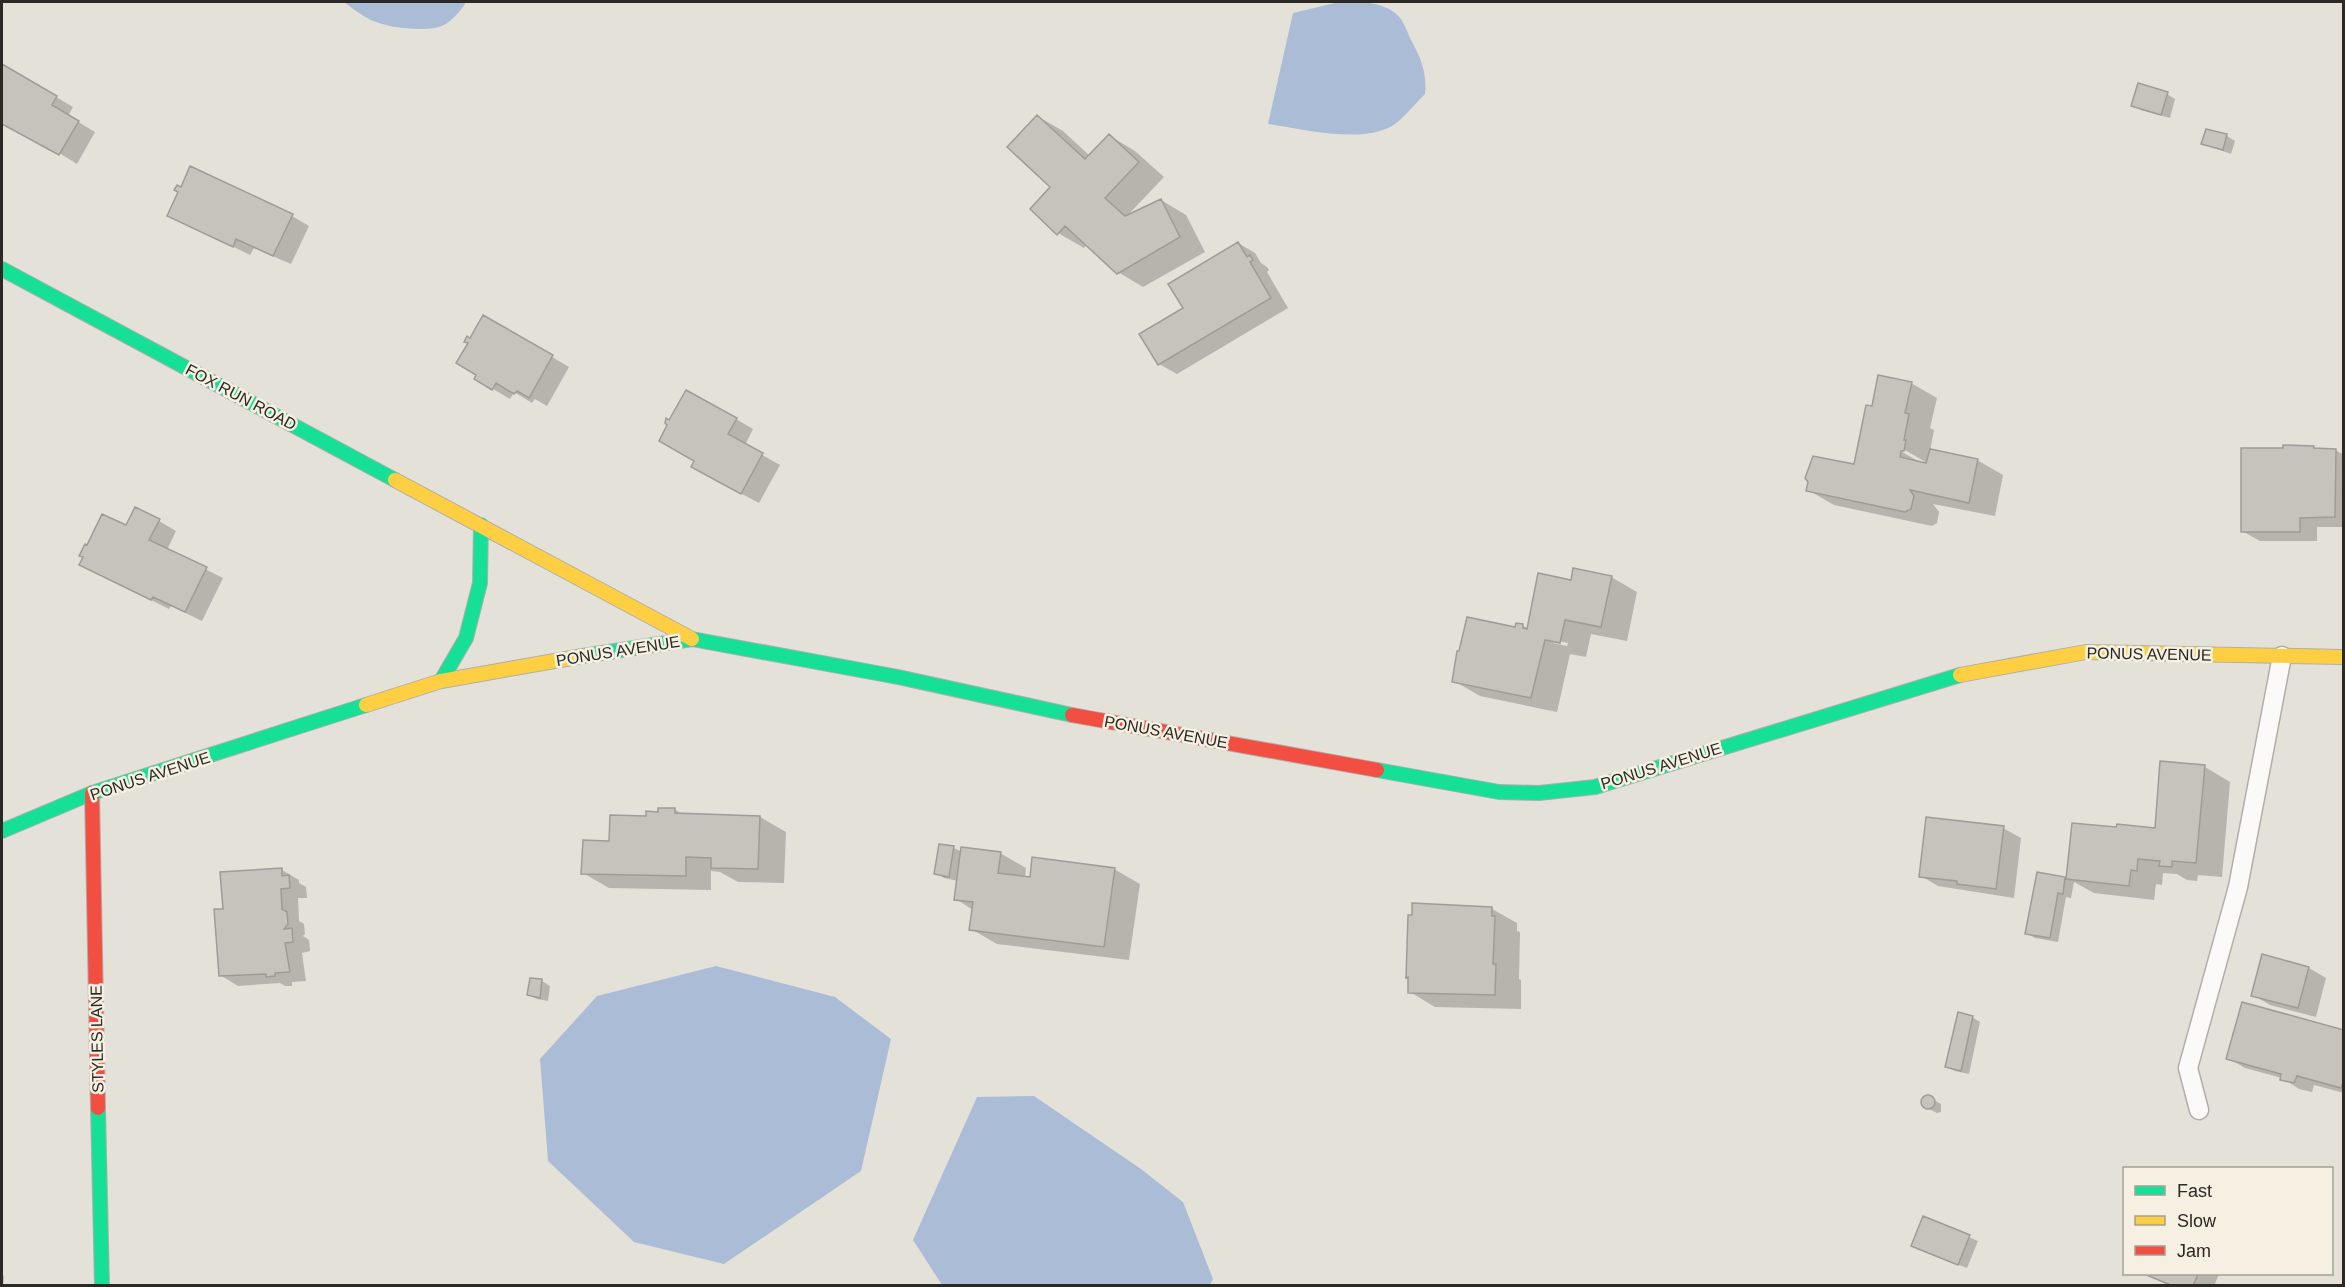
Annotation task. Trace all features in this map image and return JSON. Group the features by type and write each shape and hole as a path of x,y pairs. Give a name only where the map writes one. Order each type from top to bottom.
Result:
{"street":[{"name":"FOX RUN ROAD","path":"2,269 692,639"},
{"path":"441,681 466,638 480,582 481,525"},
{"name":"PONUS AVENUE","path":"2,831 92,793 441,681 692,639 898,677 1045,710 1388,773 1499,792 1539,793 1595,787 1949,677 2086,652 2343,657"},
{"name":"STYLES LANE","path":"92,793 102,1286"}],"lane":[{"path":"2199,1110 2188,1068 2238,887 2282,656"}],"water":[{"path":"344,2 466,2 457,15 444,25 418,29 378,23"},
{"path":"1339,2 1381,5 1401,19 1418,53 1425,79 1425,94 1392,126 1364,134 1331,134 1268,124 1293,13"},
{"path":"716,966 835,997 891,1039 861,1171 724,1264 634,1242 548,1161 540,1059 597,996"},
{"path":"1034,1096 1141,1169 1183,1202 1213,1279 1210,1285 942,1285 913,1240 977,1097"}],"building":[{"path":"2,64 57,96 52,105 79,121 59,155 2,124"},
{"path":"2138,83 2168,92 2161,115 2131,106"},
{"path":"1037,115 1085,159 1109,134 1139,162 1105,198 1125,216 1161,199 1180,237 1117,274 1065,226 1057,235 1030,209 1050,187 1007,147"},
{"path":"2206,129 2227,134 2223,150 2201,144"},
{"path":"190,166 293,214 273,256 236,239 233,247 167,216 178,192 174,190 177,185 181,187"},
{"path":"1238,242 1247,257 1250,255 1253,260 1250,262 1271,298 1158,365 1139,334 1183,308 1168,284"},
{"path":"483,315 553,355 529,398 517,391 514,394 496,383 492,390 474,379 476,375 456,363 468,343 464,342 467,336 470,338"},
{"path":"1878,375 1912,382 1905,413 1909,414 1904,440 1906,440 1900,457 1926,463 1930,449 1978,459 1969,503 1910,490 1914,496 1911,509 1905,512 1806,491 1808,482 1805,478 1813,456 1854,464 1866,405 1872,406"},
{"path":"686,390 737,418 728,434 763,453 741,494 691,467 694,461 659,441 667,425 666,418 669,420"},
{"path":"2283,445 2336,449 2335,517 2300,518 2300,532 2241,532 2241,448 2283,448"},
{"path":"135,507 160,519 149,540 207,567 185,612 153,597 151,600 79,565 83,557 79,556 102,514 126,525"},
{"path":"1573,568 1612,576 1601,627 1565,620 1560,643 1545,640 1531,698 1452,682 1457,651 1459,651 1467,617 1515,627 1516,623 1523,624 1523,628 1527,629 1538,573 1571,580"},
{"path":"2160,761 2205,765 2196,863 2172,861 2172,867 2159,866 2160,861 2138,859 2137,871 2131,870 2129,886 2066,879 2072,823 2155,828"},
{"path":"658,808 675,808 675,813 760,816 758,869 711,868 711,858 686,857 686,876 581,874 583,840 609,841 610,815 646,816 646,811 658,812"},
{"path":"1926,817 2004,826 1996,889 1957,884 1957,881 1919,877"},
{"path":"939,844 954,846 949,877 934,874"},
{"path":"961,847 1001,852 998,873 1030,877 1032,857 1115,868 1104,947 969,930 973,902 954,900"},
{"path":"282,868 282,876 289,875 290,888 281,889 282,909 287,912 288,924 284,929 292,928 293,942 285,943 290,972 275,973 275,976 266,977 266,974 219,976 214,909 223,909 220,872"},
{"path":"2037,872 2065,877 2063,894 2058,893 2050,938 2025,934"},
{"path":"1412,903 1492,907 1492,916 1495,916 1493,964 1496,964 1495,995 1408,993 1408,977 1406,978 1408,915 1412,915"},
{"path":"2262,954 2309,967 2298,1008 2251,996"},
{"path":"530,978 542,979 540,998 527,995"},
{"path":"2242,1002 2344,1030 2344,1079 2341,1088 2297,1076 2294,1083 2280,1080 2281,1074 2226,1059"},
{"path":"1958,1012 1973,1016 1961,1071 1945,1067"},
{"path":"1928,1095 1933,1097 1935,1102 1933,1107 1928,1109 1923,1107 1921,1102 1923,1097"},
{"path":"1923,1216 1970,1235 1958,1265 1911,1246"},
{"path":"2146,1275 2198,1275 2193,1286 2173,1286"}],"traffic: fast":[{"path":"2,269 395,480"},
{"path":"441,681 466,638 480,583 481,525"},
{"path":"583,656 692,639 898,677 1072,715"},
{"path":"1377,770 1499,792 1539,793 1595,787 1960,675"},
{"path":"2,831 92,793 366,705"},
{"path":"98,1108 102,1286"}],"traffic: slow":[{"path":"395,480 692,639"},
{"path":"1960,675 2086,652 2344,657"},
{"path":"366,705 441,681 583,656"}],"traffic: jam":[{"path":"1072,715 1377,770"},
{"path":"92,793 98,1108"}]}
